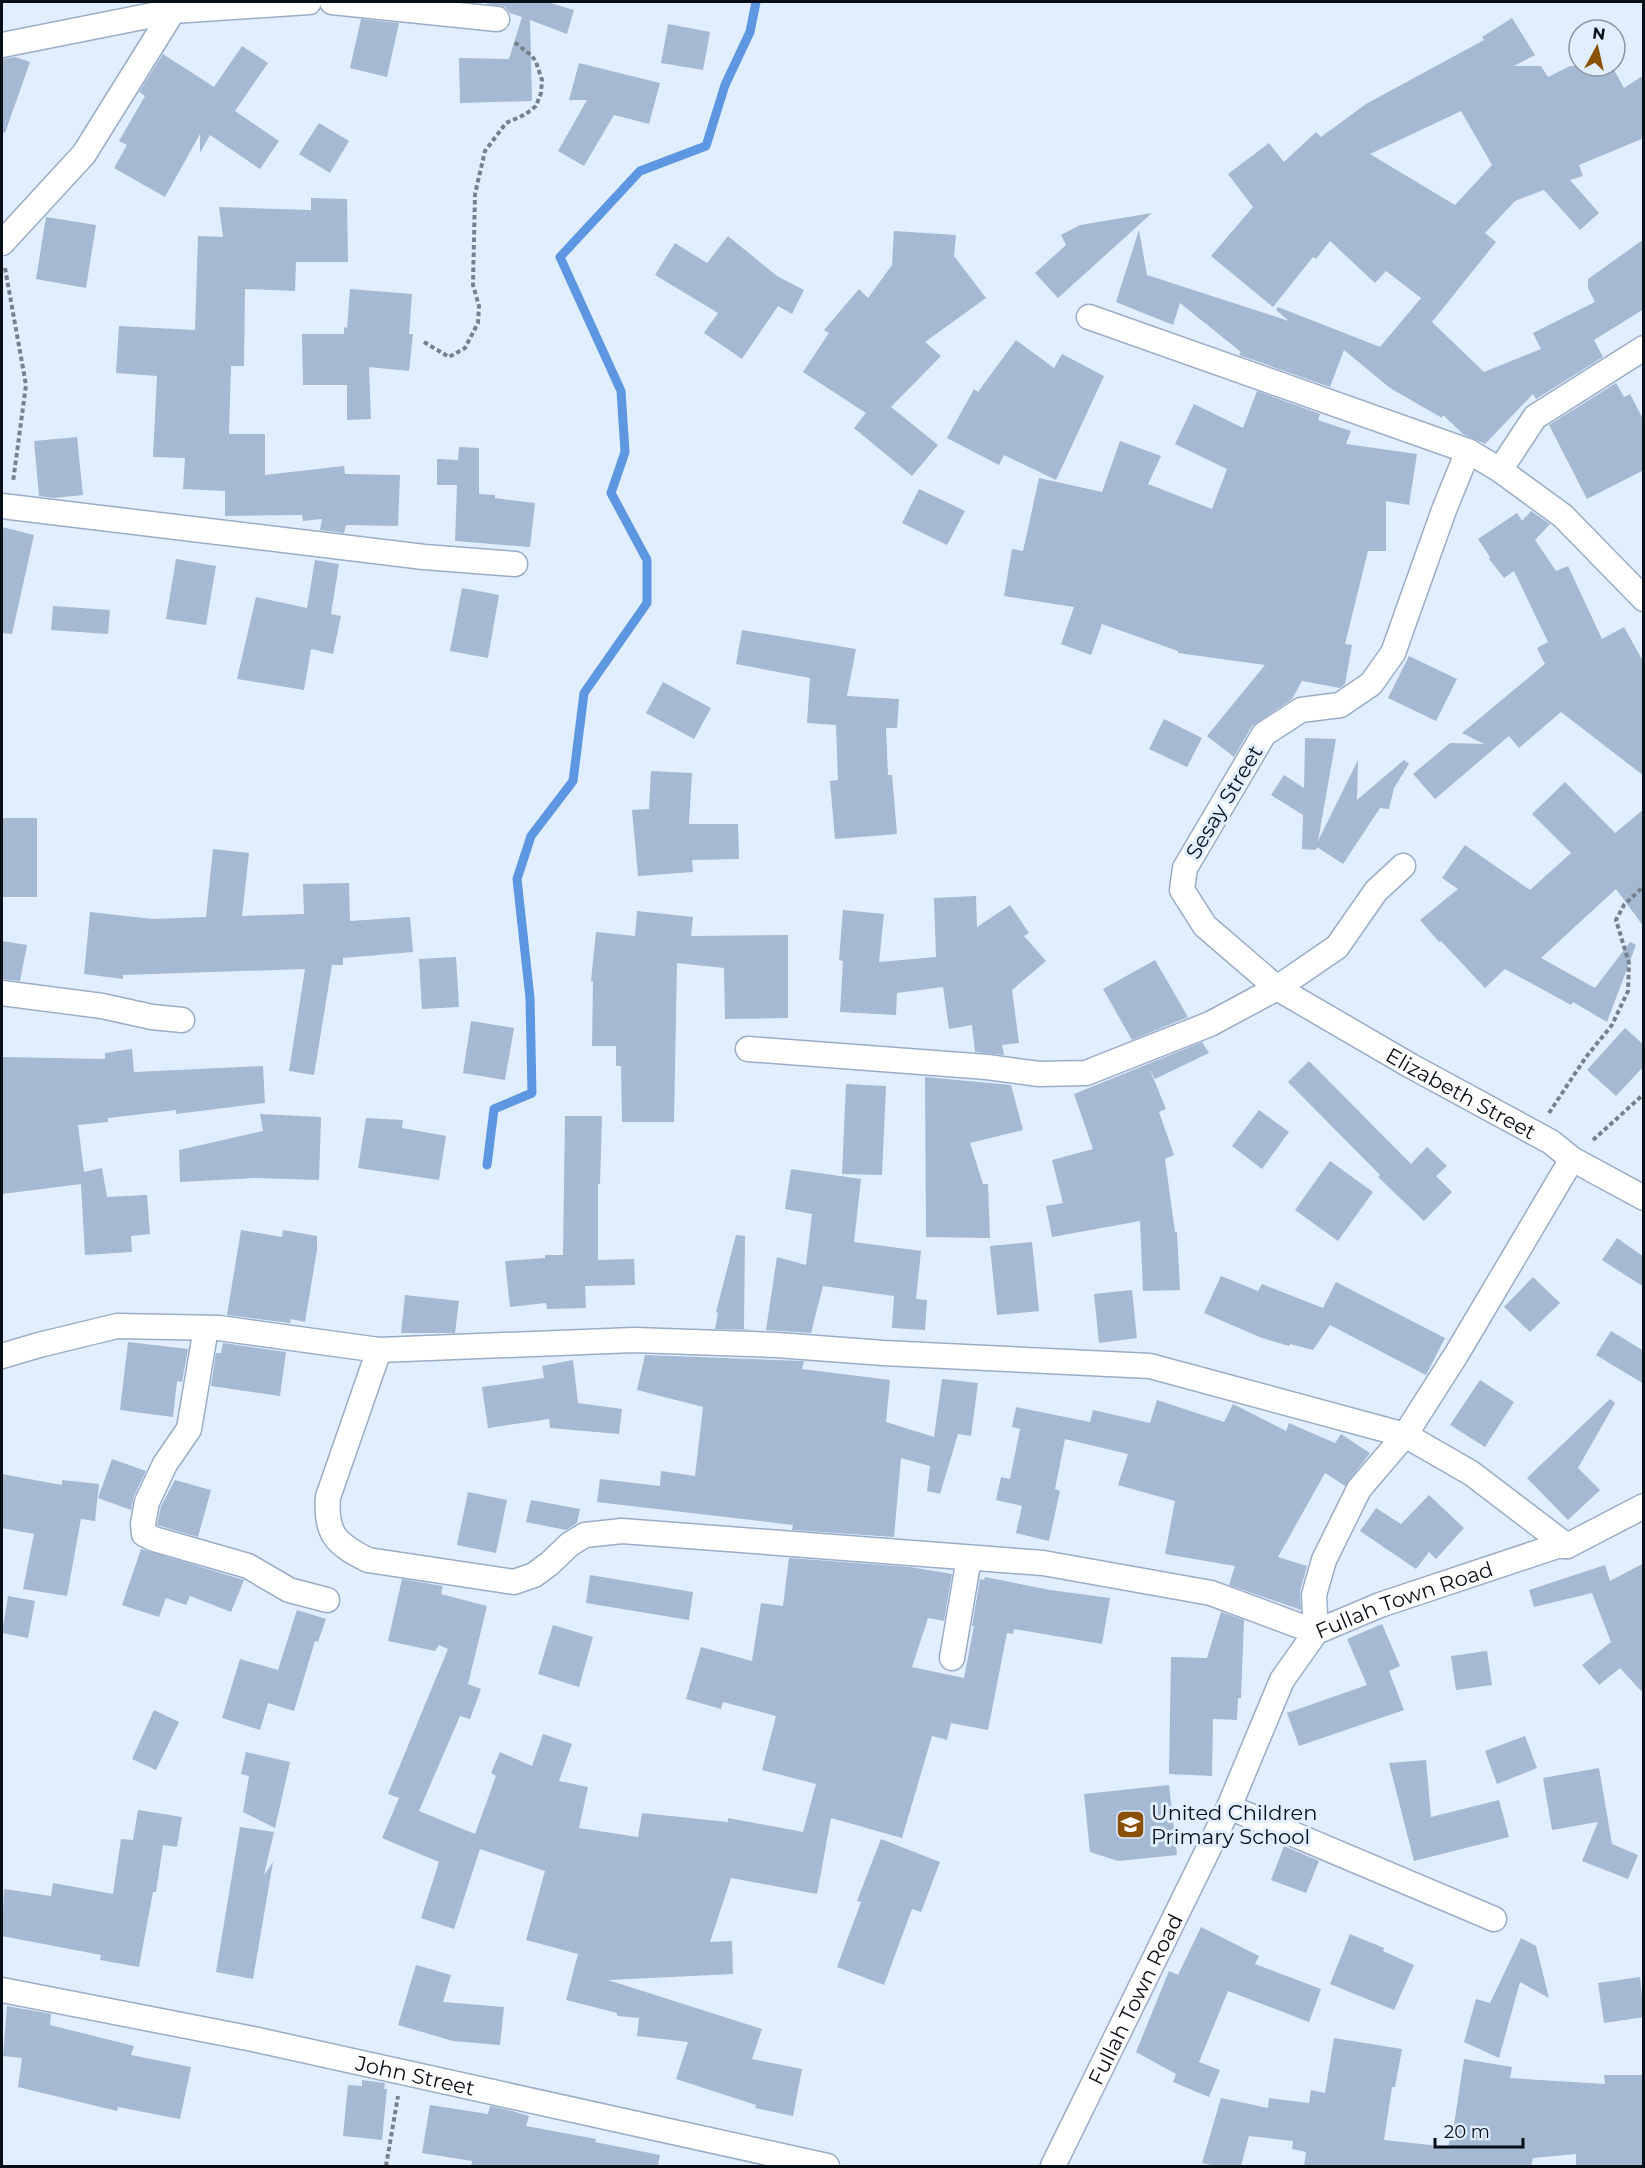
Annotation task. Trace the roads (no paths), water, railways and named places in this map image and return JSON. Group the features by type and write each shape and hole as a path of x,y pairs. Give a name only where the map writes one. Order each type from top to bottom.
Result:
{"street":[{"path":"2,45 173,11 309,2"},
{"path":"333,2 497,20"},
{"path":"3,251 84,154 173,11"},
{"path":"1089,317 1468,451 1563,516 1644,599"},
{"path":"1500,471 1535,417 1644,348"},
{"name":"Sesay Street","path":"1277,988 1205,926 1182,890 1185,868 1264,734 1301,710 1340,705 1371,684 1393,653 1444,510 1468,451"},
{"path":"6,506 424,557 515,564"},
{"path":"748,1049 987,1067 1039,1074 1086,1072 1210,1024 1277,988 1336,947 1376,891 1403,866"},
{"name":"Elizabeth Street","path":"1277,988 1411,1066 1551,1142 1572,1159 1644,1198"},
{"path":"2,993 102,1006 152,1017 182,1020"},
{"path":"379,1350 328,1497 326,1514 329,1529 346,1549 368,1560 514,1582 534,1575 570,1544 585,1535 622,1531 1042,1563 1211,1593 1316,1632 1314,1595 1324,1560 1359,1489 1405,1435 1462,1345 1572,1159"},
{"path":"2,1356 117,1326 206,1328 379,1350 634,1340 777,1344 895,1353 1150,1366 1405,1435 1471,1473 1567,1546"},
{"path":"206,1328 189,1429 165,1464 147,1502 143,1524 144,1534 154,1539 248,1566 289,1590 327,1600"},
{"name":"Fullah Town Road","path":"1053,2166 1228,1806 1282,1680 1316,1632 1380,1605 1557,1546 1567,1546 1644,1506"},
{"path":"952,1658 969,1558"},
{"path":"1228,1806 1494,1919"},
{"name":"John Street","path":"2,1989 253,2039 827,2166"}],"waterway":[{"path":"487,1165 494,1109 532,1093 530,998 517,879 531,836 573,781 584,693 647,603 647,560 611,493 625,452 621,391 560,257 640,171 706,146 725,85 750,32 756,2"}],"place":[{"name":"United Children Primary School","path":"1130,1824"}]}
